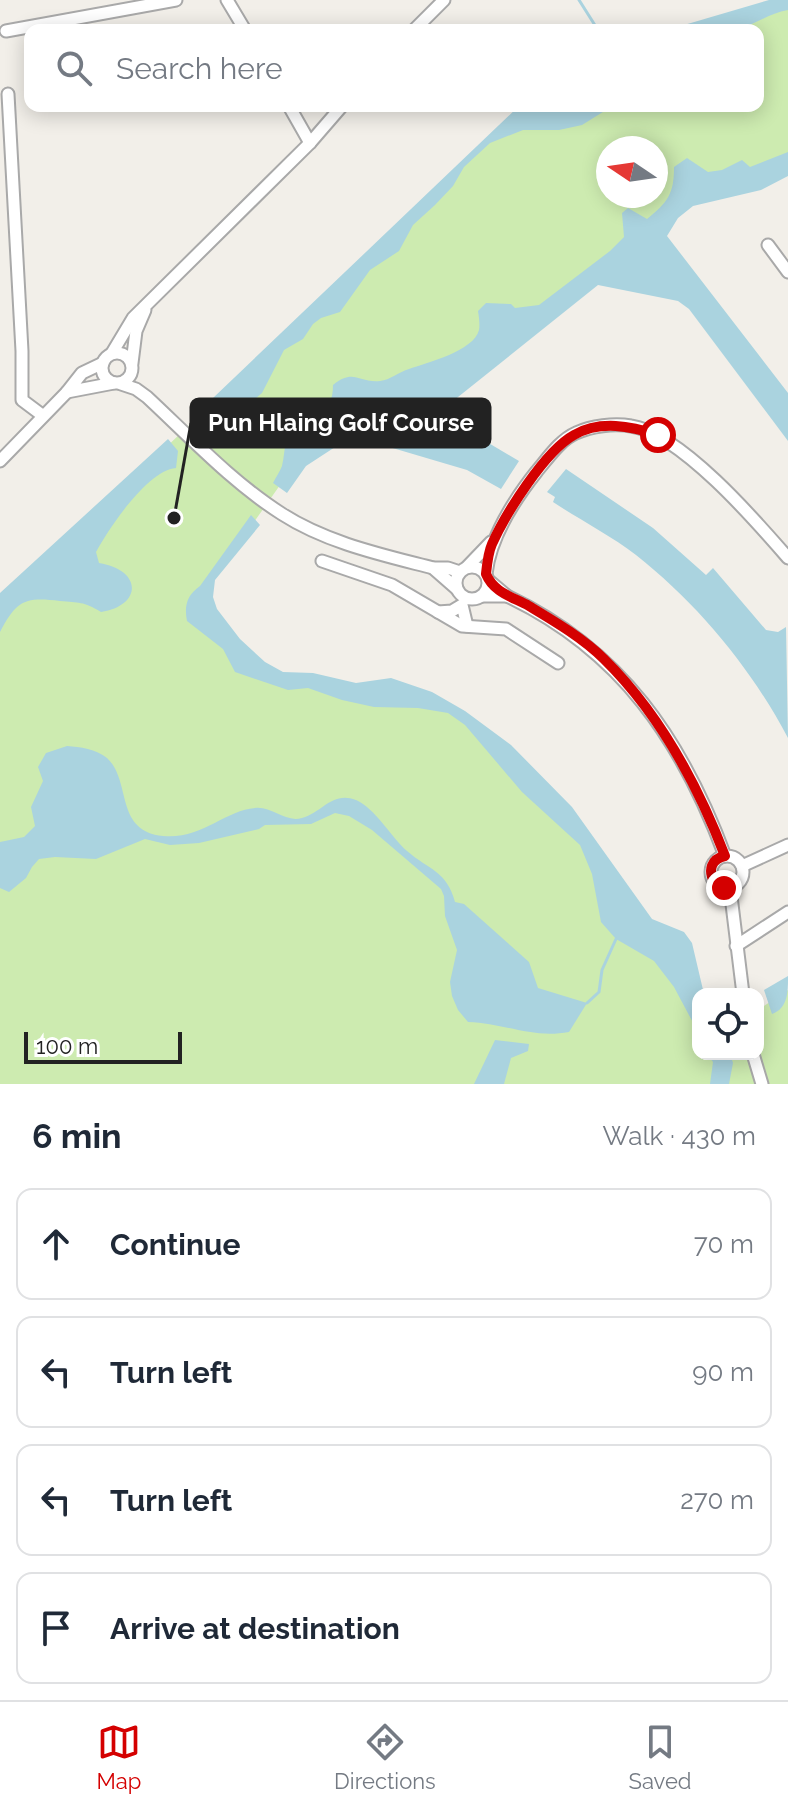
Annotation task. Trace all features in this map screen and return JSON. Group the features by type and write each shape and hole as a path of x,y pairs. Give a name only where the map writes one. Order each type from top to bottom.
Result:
{"street":[{"path":"44,24 176,0"},
{"path":"227,0 241,24"},
{"path":"420,24 444,0"},
{"path":"6,31 24,28"},
{"path":"8,94 22,351 21,392 22,400 42,415"},
{"path":"292,112 310,143"},
{"path":"0,461 82,373 103,363 112,353 124,329 310,143 337,112"},
{"path":"768,245 788,272"},
{"path":"67,392 118,383 132,367 136,331 146,308"},
{"path":"112,353 122,353 147,397"},
{"path":"103,363 104,377 136,389 147,397 246,487 284,516 338,540 433,568 464,570 475,566 507,596 551,621 603,658 667,735 700,794 725,856"},
{"path":"482,596 488,587 488,557 528,483 556,448 575,433 601,426 631,426 658,435 732,497 788,558"},
{"path":"457,589 456,579 499,532"},
{"path":"322,561 392,585 462,626 506,629 558,663"},
{"path":"433,568 457,589 464,602 467,626"},
{"path":"436,612 452,611 464,602 482,596 507,596"},
{"path":"742,866 788,845"},
{"path":"725,856 738,860 742,866 743,874 739,882 730,888 720,887 711,876 714,861 725,856"},
{"path":"730,888 742,988"},
{"path":"736,946 788,912"},
{"path":"755,1060 762,1084"}],"green space":[{"path":"788,0 788,166 702,188 440,397 311,441 202,596 270,676 453,710 585,837 692,1004 692,1060 764,1060 764,1006 788,990 788,1084 0,1084 0,605 519,112 764,112 764,24 706,24"}],"water":[{"path":"769,0 788,0 788,10 752,24 687,24"},
{"path":"513,112 603,112 582,125 559,130 523,130 490,143 464,167 453,186 413,225 399,251 370,270 340,312 321,318 303,339 284,350 262,393 242,410 203,431 192,418"},
{"path":"788,152 788,176 761,190 693,206 678,218 667,236 788,393 788,441 689,309 678,301 598,285 438,413 519,461 501,489 467,470 352,436 306,466 287,493 273,483 282,466 288,440 302,425 325,409 333,385 340,380 351,377 384,380 459,350 475,337 479,328 478,311 486,303 511,304 515,308 539,305 624,237 622,213 628,208 647,219 660,208 668,208 674,167 687,158 708,172 722,170 742,160 750,167"},
{"path":"168,439 178,451 176,468 165,471 142,489 120,515 96,552 99,563 124,573 130,580 130,596 124,603 101,612 81,603 30,601 17,607 0,632 0,593"},
{"path":"566,469 653,528 706,575 713,568 766,630 778,632 786,627 788,738 740,662 681,594 626,548 553,502 555,497 547,492"},
{"path":"251,515 260,525 215,580 213,597 217,609 240,639 265,662 283,672 313,673 356,683 391,678 432,692 465,711 511,745 572,807 652,919 684,932 692,943 703,988 692,988 692,1021 674,987 654,961 616,939 601,922 592,874 580,845 522,792 465,725 448,713 418,708 374,707 308,688 288,690 235,672 223,649 187,621 189,597"},
{"path":"67,746 93,751 107,758 115,768 130,815 137,825 163,836 189,834 244,810 267,809 296,819 340,798 356,800 370,809 407,851 442,877 455,902 464,904 529,962 538,988 587,1003 569,1032 543,1034 468,1022 452,996 450,982 457,950 445,916 441,889 372,830 349,816 335,813 311,824 265,825 199,843 170,845 145,839 96,859 39,859 26,878 9,892 0,888 0,842 24,837 35,826 31,807 43,781 38,767 46,753"},
{"path":"788,976 784,1004 772,1014 764,990"},
{"path":"495,1040 529,1044 528,1051 511,1058 504,1084 474,1084"},
{"path":"712,1060 732,1060 729,1084 710,1084"}],"waterway":[{"path":"579,0 594,24"},
{"path":"587,1003 599,992 602,970 616,939"}],"place":[{"name":"Pun Hlaing Golf Course","path":"174,518"}],"route":[{"path":"658,435 631,426 601,426 575,433 556,448 528,483 492,544 486,574 488,580 507,596 527,605 603,658 667,735 700,794 725,856 714,861 710,870 714,882 724,888"}]}
